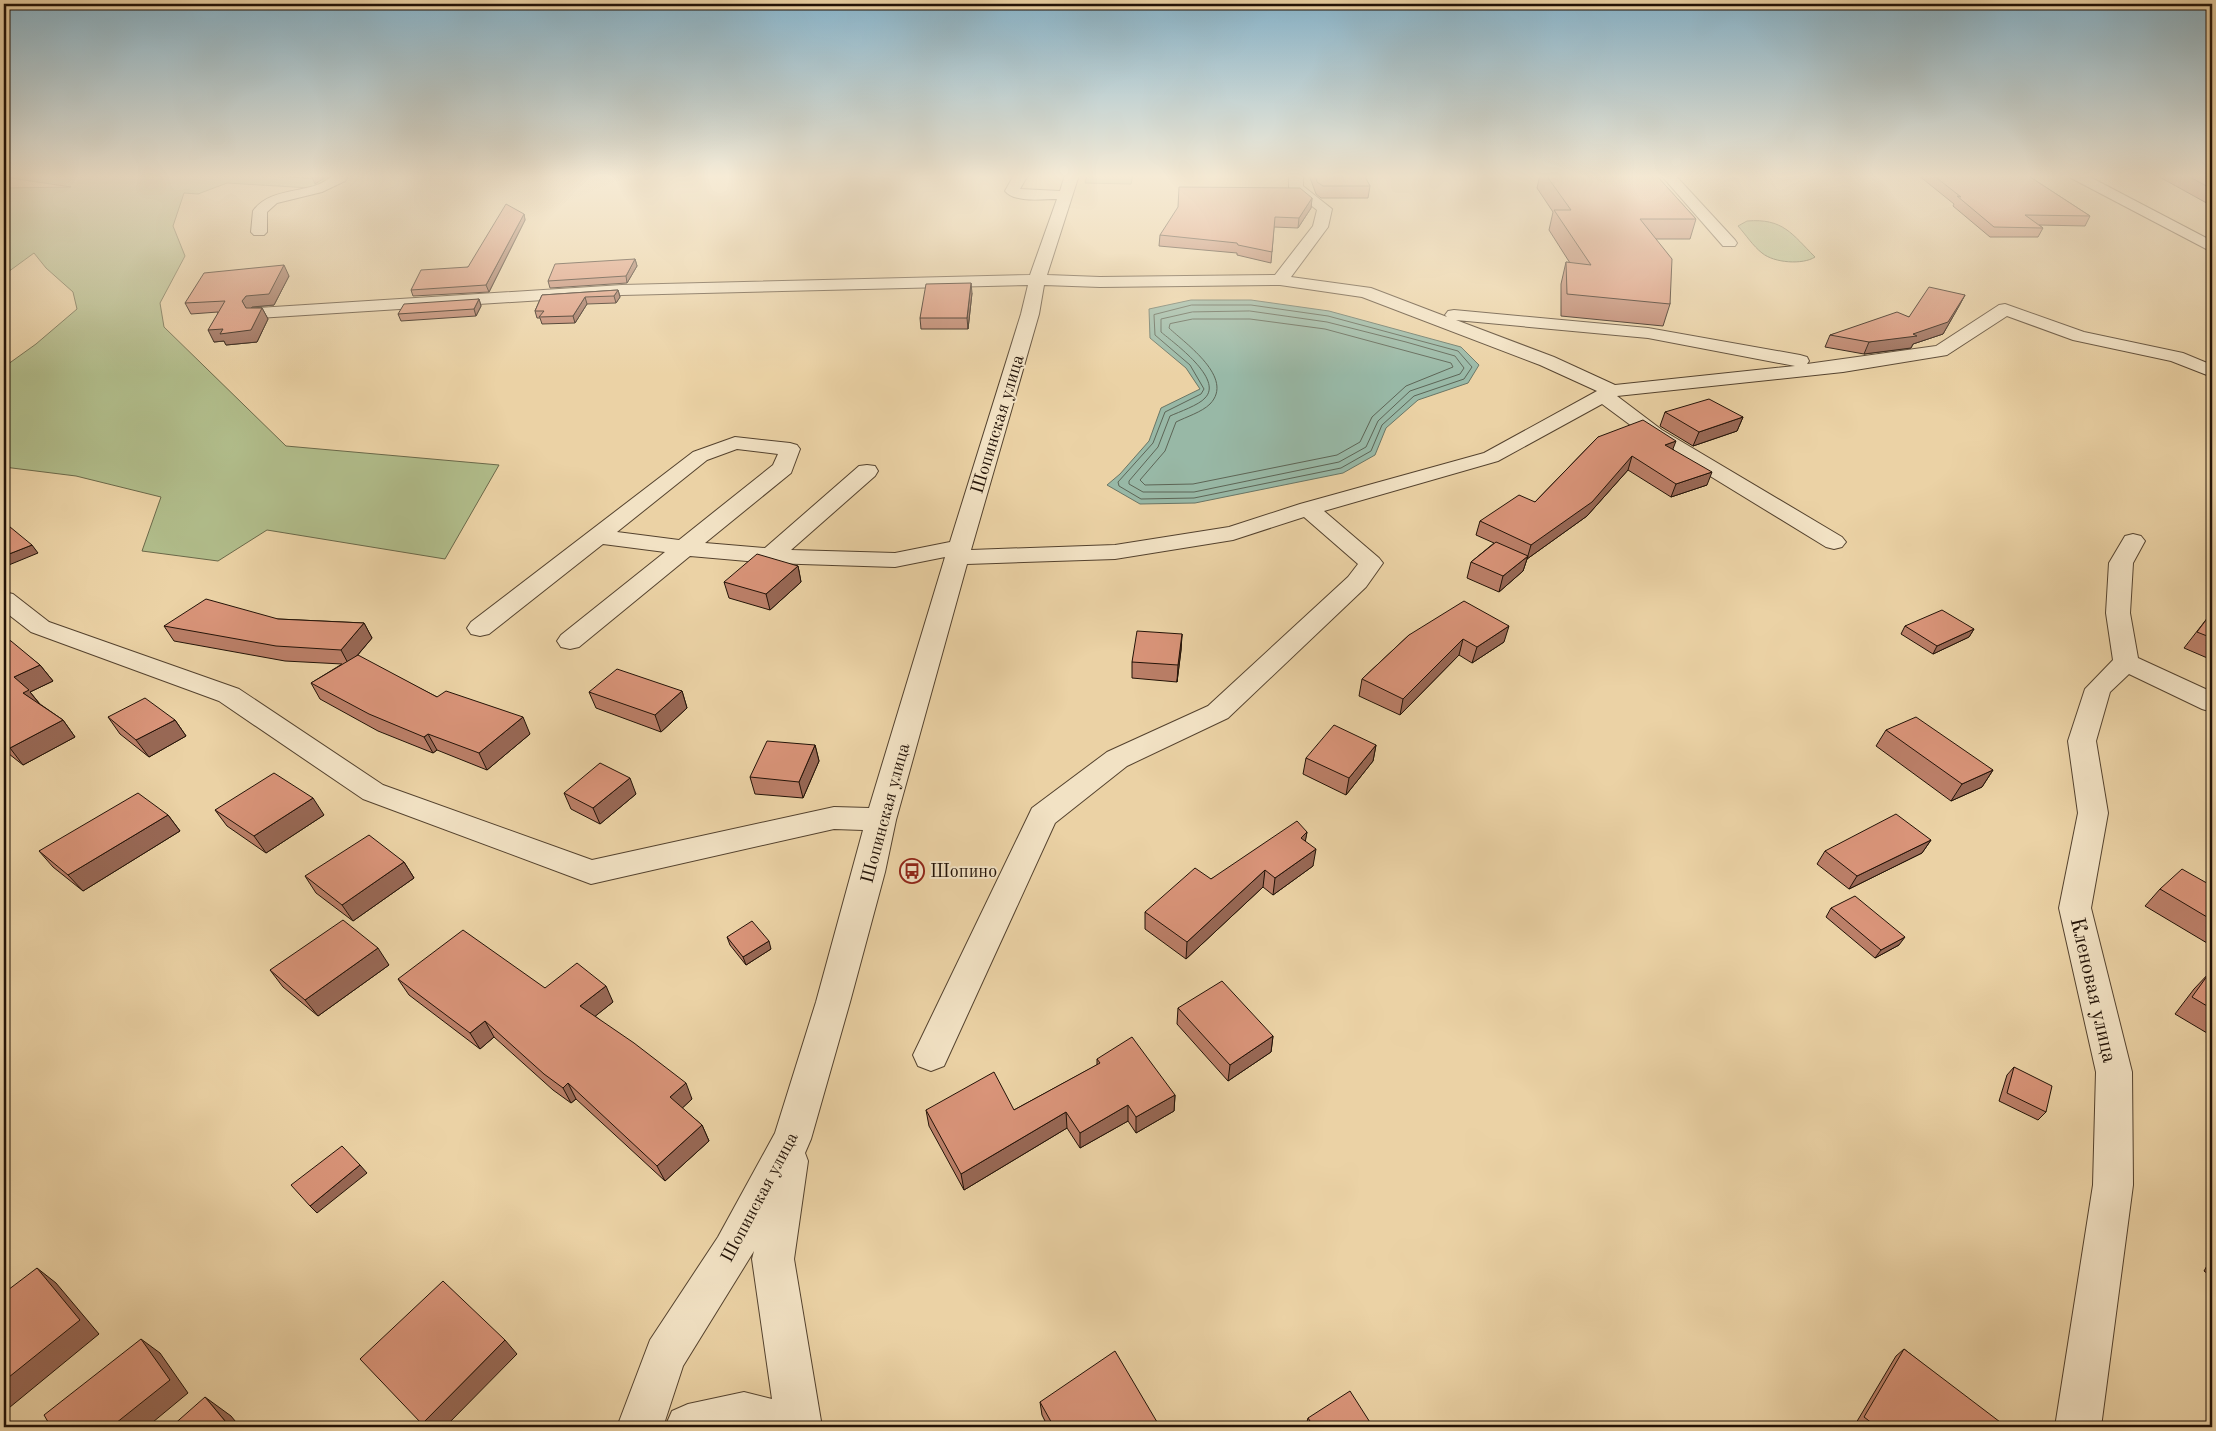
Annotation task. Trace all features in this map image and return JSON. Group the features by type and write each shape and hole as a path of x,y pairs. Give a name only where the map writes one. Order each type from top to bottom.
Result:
{"street":[{"name":"Шопинская улица","path":"640,1427 665,1355 732,1251 792,1139 958,552 1050,242"},
{"path":"1280,280 1309,242"},
{"path":"258,313 622,290 1037,280 1100,282 1280,280 1365,292 1547,361 1608,394 1655,434 1834,542"},
{"path":"598,536 684,548 770,556 895,560 958,552 1115,552 1233,533 1308,509 1492,457 1608,394 1844,366 1941,351 2005,309 2079,336 2176,357 2212,371"},
{"path":"1419,312 1648,333 1789,360 1844,366"},
{"path":"480,628 700,456 735,443 790,449 783,468 570,640"},
{"path":"770,556 867,471"},
{"path":"931,1055 1043,816 1117,759 1218,712 1357,582 1371,563 1308,509"},
{"path":"2133,541 2121,563 2118,613 2126,662 2212,703"},
{"path":"4,599 40,627 229,695 373,792 591,872 834,818 881,820"},
{"name":"Кленовая улица","path":"2078,1427 2113,1184 2114,1072 2075,908 2093,813 2082,741 2098,690 2126,662"},
{"path":"792,1139 773,1259 798,1427"},
{"path":"688,1427 744,1415 794,1427"}],"green space":[{"path":"4,242 179,242 185,256 160,303 164,327 286,446 499,465 445,559 267,530 218,561 142,551 161,497 76,476 4,467 4,367 36,344 77,309 73,292 46,268 34,253 8,272 4,280"},
{"path":"1752,242 1800,242 1815,257 1810,260 1796,262 1781,261 1767,256"}],"water":[{"path":"1191,300 1251,300 1329,311 1461,347 1479,365 1468,383 1418,400 1386,428 1375,455 1343,473 1195,503 1140,504 1107,485 1120,474 1149,441 1161,408 1200,389 1186,368 1150,338 1149,309"}],"building":[{"path":"483,242 509,242 486,285 411,290 421,270 468,267"},
{"path":"1225,242 1273,242 1272,252 1238,245 1237,243"},
{"path":"1575,242 1658,242 1672,259 1670,304 1567,294 1566,262 1591,265"},
{"path":"635,259 626,276 548,281 555,264"},
{"path":"284,265 269,294 246,296 242,301 246,308 262,308 251,330 220,334 223,329 208,330 225,301 185,303 204,273"},
{"path":"971,283 967,318 920,318 926,284"},
{"path":"1929,287 1965,295 1948,322 1913,334 1917,336 1869,342 1830,335 1897,312 1909,317"},
{"path":"618,290 614,296 585,297 573,316 539,317 544,311 535,311 542,295"},
{"path":"479,299 474,309 398,314 404,304"},
{"path":"1709,399 1743,417 1699,432 1665,412"},
{"path":"1643,420 1676,441 1665,445 1712,472 1676,484 1632,456 1592,502 1531,545 1480,521 1519,495 1535,502 1598,437"},
{"path":"4,522 32,545 4,556"},
{"path":"1496,542 1528,556 1503,576 1471,562"},
{"path":"757,554 798,566 766,594 724,582"},
{"path":"206,599 278,619 364,623 341,650 276,646 164,626"},
{"path":"1464,601 1509,626 1477,647 1463,639 1403,699 1362,679 1409,635"},
{"path":"1942,610 1974,629 1937,646 1905,626"},
{"path":"2212,612 2212,638 2197,632"},
{"path":"1137,631 1182,634 1178,665 1132,662"},
{"path":"4,637 40,665 14,677 29,690 23,693 63,720 10,748 4,744"},
{"path":"358,655 437,697 446,691 523,717 479,753 428,734 424,737 369,714 311,683"},
{"path":"617,669 682,691 655,715 589,692"},
{"path":"145,698 175,720 136,740 108,717"},
{"path":"1916,717 1993,770 1962,784 1886,730"},
{"path":"1334,725 1376,745 1349,778 1306,758"},
{"path":"767,741 815,745 799,782 750,777"},
{"path":"600,763 630,778 593,808 564,793"},
{"path":"274,773 313,798 254,836 215,810"},
{"path":"138,793 168,815 68,875 39,851"},
{"path":"1896,814 1931,840 1857,876 1825,851"},
{"path":"1297,821 1307,832 1301,838 1316,849 1275,878 1265,870 1187,942 1145,912 1195,868 1211,879"},
{"path":"369,835 404,862 342,905 305,876"},
{"path":"2182,869 2212,886 2212,920 2160,889"},
{"path":"1855,896 1905,937 1881,950 1831,908"},
{"path":"343,920 378,948 305,1000 270,970"},
{"path":"752,921 769,941 743,957 727,937"},
{"path":"463,930 545,988 577,963 606,986 580,1006 634,1043 686,1083 670,1097 702,1125 657,1166 568,1083 563,1088 544,1074 485,1021 470,1033 398,979"},
{"path":"2210,972 2212,973 2212,1009 2192,997"},
{"path":"1222,981 1273,1036 1230,1065 1178,1008"},
{"path":"1132,1037 1175,1095 1136,1117 1128,1105 1080,1133 1066,1112 961,1174 926,1110 994,1072 1014,1110 1100,1063 1097,1059"},
{"path":"2014,1067 2052,1086 2046,1112 2007,1093"},
{"path":"342,1146 360,1165 310,1206 291,1185"},
{"path":"37,1268 80,1320 4,1381 4,1293"},
{"path":"443,1281 505,1340 422,1424 360,1359"},
{"path":"141,1339 170,1380 111,1427 51,1427 44,1415"},
{"path":"1904,1349 2004,1425 2002,1427 1877,1427 1864,1417"},
{"path":"1115,1351 1160,1427 1054,1427 1040,1402"},
{"path":"1350,1391 1373,1427 1314,1427 1308,1418"},
{"path":"205,1397 230,1427 171,1427"}],"place":[{"name":"Шопино","path":"912,871"}]}
